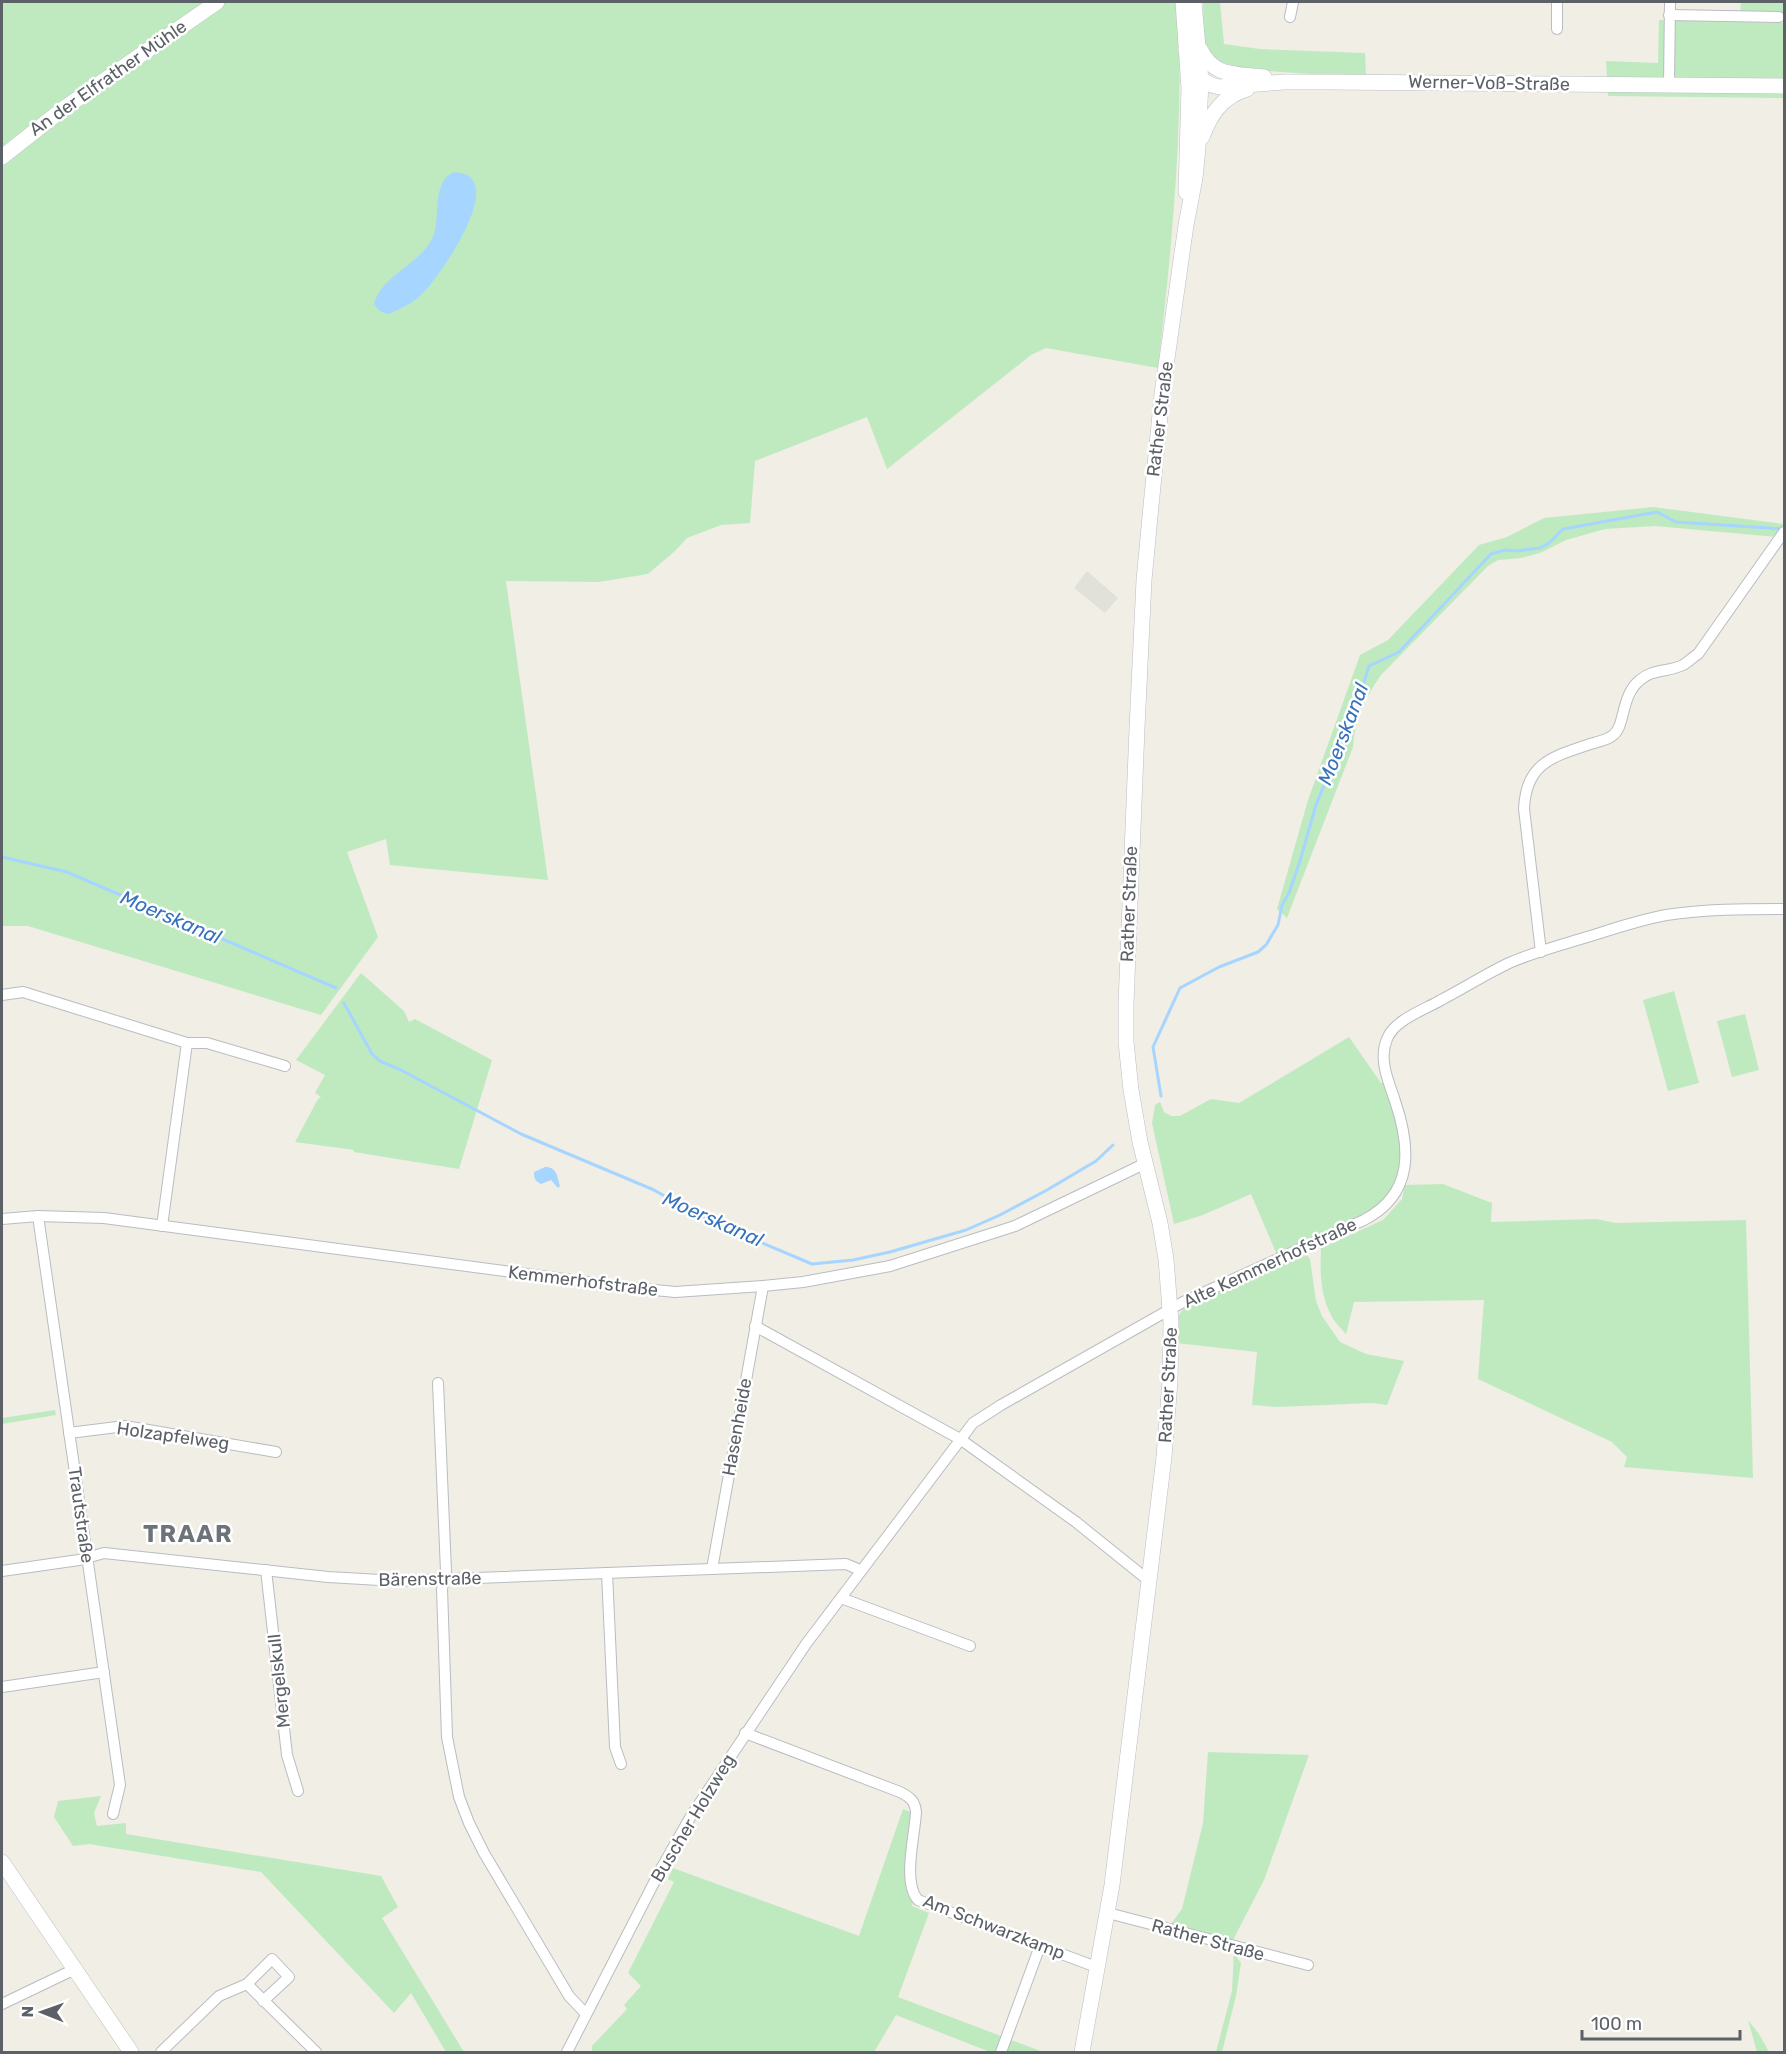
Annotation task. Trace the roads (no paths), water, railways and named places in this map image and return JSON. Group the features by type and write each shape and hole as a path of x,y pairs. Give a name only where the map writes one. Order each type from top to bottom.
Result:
{"street":[{"name":"An der Elfrather Mühle","path":"2,157 53,116 217,2"},
{"name":"Rather Straße","path":"1082,2052 1108,1913 1169,1402 1170,1309 1163,1237 1131,1090 1126,1042 1129,900 1148,538 1162,394 1186,225 1196,178 1198,148 1197,80 1183,2"},
{"name":"Rather Straße","path":"1192,48 1194,2"},
{"path":"1290,17 1293,2"},
{"path":"1557,2 1557,29"},
{"path":"1669,85 1670,2"},
{"path":"1669,15 1779,17"},
{"path":"1192,48 1219,71"},
{"path":"1197,80 1208,70 1284,82"},
{"name":"Rather Straße","path":"1186,225 1185,171 1197,80"},
{"name":"Werner-Voß-Straße","path":"1197,80 1219,87 1284,82 1785,86"},
{"name":"Rather Straße","path":"1198,148 1212,116 1228,97 1246,90 1284,82"},
{"path":"1541,952 1524,809 1526,790 1536,770 1560,754 1613,736 1621,726 1622,710 1629,692 1639,680 1651,673 1682,666 1698,654 1784,534"},
{"name":"Alte Kemmerhofstraße","path":"960,1439 986,1413 1170,1309 1364,1220 1385,1207 1398,1191 1405,1159 1403,1132 1384,1062 1384,1046 1390,1033 1407,1020 1499,968 1541,952 1665,916 1708,911 1785,909"},
{"path":"2,995 23,992 187,1043 207,1043 285,1066"},
{"path":"162,1226 187,1043"},
{"name":"Kemmerhofstraße","path":"2,1219 38,1216 104,1218 651,1290 684,1291 803,1282 890,1266 1015,1226 1146,1163"},
{"name":"Trautstraße","path":"38,1216 120,1785 114,1814"},
{"name":"Hasenheide","path":"712,1569 763,1286"},
{"path":"755,1326 960,1439 1076,1522 1148,1580"},
{"path":"438,1383 446,1571 442,1589 444,1705 450,1757 459,1797 484,1853 569,1996 586,2014"},
{"name":"Holzapfelweg","path":"69,1433 125,1426 276,1452"},
{"name":"Buscher Holzweg","path":"567,2052 677,1839 790,1665 960,1439"},
{"name":"Bärenstraße","path":"2,1571 79,1560 104,1553 370,1580 444,1580 846,1564 860,1570"},
{"name":"Mergelskull","path":"266,1570 287,1755 298,1791"},
{"path":"607,1573 615,1747 621,1764"},
{"path":"841,1598 970,1646"},
{"path":"2,1687 104,1672"},
{"name":"Am Schwarzkamp","path":"745,1733 911,1798 916,1806 910,1877 915,1896 930,1905 1099,1968"},
{"path":"2,1862 131,2052"},
{"name":"Rather Straße","path":"1108,1913 1308,1965"},
{"path":"1001,2052 1040,1946"},
{"path":"160,2052 219,1996 247,1984 272,1959 289,1977 263,2001"},
{"path":"2,2004 75,1969"},
{"path":"247,1984 316,2052"}],"water":[{"path":"454,172 469,176 476,189 475,203 461,239 439,273 421,295 410,304 389,314 378,310 374,304 384,285 418,256 432,239 439,193 447,177"},
{"path":"549,1167 556,1173 560,1186 558,1188 551,1180 541,1184 535,1179 534,1172"}],"waterway":[{"name":"Moerskanal","path":"1161,1096 1153,1047 1180,988 1219,967 1258,952 1266,945 1278,925 1282,905 1289,893 1300,861 1316,805 1358,702 1369,666 1399,652 1491,554 1505,550 1540,548 1549,543 1563,529 1657,512 1676,522 1783,529"},
{"name":"Moerskanal","path":"2,857 67,872 336,988"},
{"name":"Moerskanal","path":"344,1003 372,1054 380,1061 521,1134 654,1190 703,1218 812,1264 853,1260 890,1252 966,1230 1047,1190 1096,1161 1113,1145"}],"district":[{"name":"TRAAR","path":"188,1534"}]}
